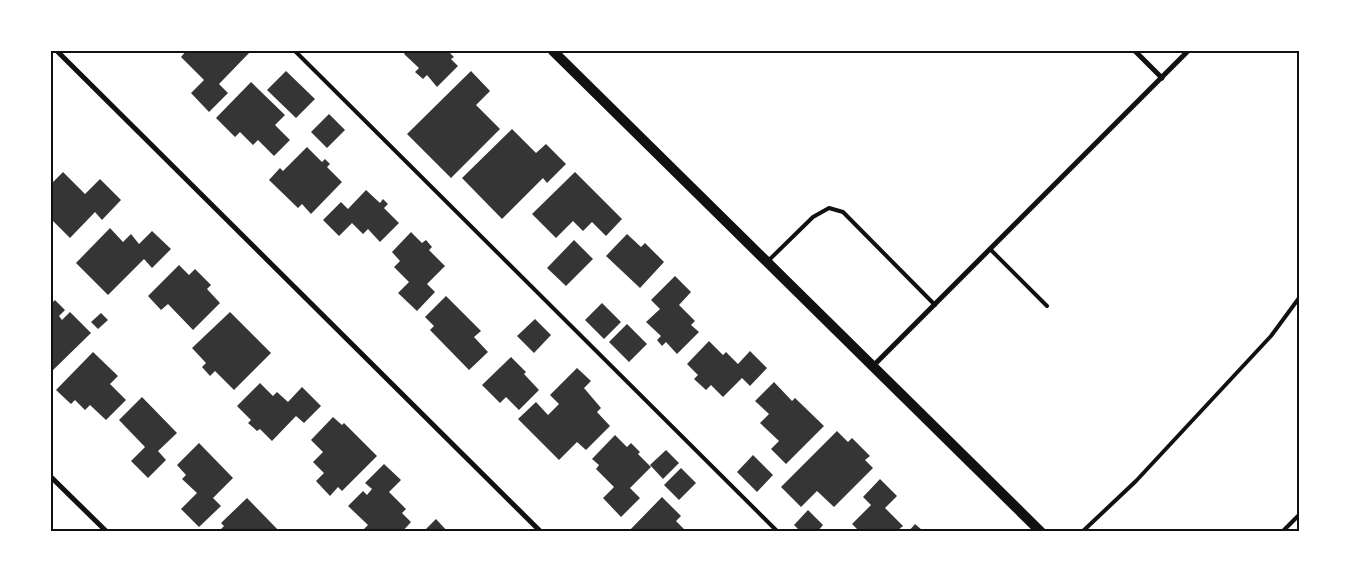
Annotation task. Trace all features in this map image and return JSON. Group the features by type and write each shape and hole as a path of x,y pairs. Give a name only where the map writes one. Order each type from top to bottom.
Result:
{"main road":[{"path":"553,51 1041,532"}],"street":[{"path":"57,51 541,532"},
{"path":"1135,51 1162,78"},
{"path":"872,367 1188,51"},
{"path":"51,477 107,532"}],"lane":[{"path":"295,51 778,532"},
{"path":"766,262 813,217 829,208 843,212 935,305"},
{"path":"990,249 1047,306"},
{"path":"1082,532 1136,481 1271,336 1299,298"},
{"path":"1282,532 1299,515"}],"building":[{"path":"186,51 251,51 219,84 228,93 209,112 191,93 204,80 181,57"},
{"path":"406,51 448,51 454,57 451,59 458,66 437,87 427,75 423,79 415,72 419,68 404,54"},
{"path":"286,71 315,99 296,118 267,90"},
{"path":"471,71 490,91 476,105 500,129 451,178 407,134"},
{"path":"251,82 285,115 275,125 290,140 274,156 258,140 253,145 240,132 235,137 216,118"},
{"path":"329,114 345,130 327,148 311,132"},
{"path":"512,129 536,153 546,144 566,164 547,183 543,178 502,219 462,178"},
{"path":"307,147 322,162 325,159 330,164 327,167 342,182 311,214 302,204 298,208 269,180 280,168 283,171"},
{"path":"63,172 85,194 100,179 121,200 102,220 95,212 70,238 51,219 51,184"},
{"path":"575,172 622,219 606,236 592,222 583,231 573,221 556,238 532,214"},
{"path":"366,190 380,203 383,199 388,204 384,208 399,223 380,242 368,229 363,234 352,223 339,236 323,220 341,202 348,209"},
{"path":"110,228 123,242 131,234 139,244 152,231 171,249 152,268 144,259 108,295 76,263"},
{"path":"411,232 422,243 426,240 432,247 429,250 445,266 427,284 435,292 417,311 398,293 409,282 394,267 400,261 392,252"},
{"path":"627,234 641,247 645,243 664,262 640,288 606,256"},
{"path":"574,240 593,259 566,286 547,268"},
{"path":"179,265 189,275 195,269 211,285 207,289 220,303 193,330 168,304 161,310 148,296"},
{"path":"675,276 691,292 679,305 695,321 691,325 699,332 677,354 666,342 662,346 657,340 661,336 646,322 660,309 651,300"},
{"path":"446,296 481,331 474,337 488,352 469,370 430,330 434,326 425,317"},
{"path":"55,300 65,310 59,316 62,320 70,312 91,333 51,372 51,304"},
{"path":"602,303 621,322 604,339 585,320"},
{"path":"230,312 271,353 234,390 215,371 210,376 202,367 206,363 192,348"},
{"path":"101,313 108,320 98,329 91,322"},
{"path":"535,319 551,335 534,353 517,336"},
{"path":"627,324 647,344 629,362 609,342"},
{"path":"709,341 723,355 726,352 738,364 750,351 767,368 750,386 742,378 723,397 711,385 706,390 694,379 698,375 687,364"},
{"path":"93,352 118,376 110,384 126,400 106,420 90,405 85,410 75,400 71,404 56,390"},
{"path":"511,357 526,372 524,374 539,390 519,410 506,397 500,403 482,385"},
{"path":"577,368 591,381 584,388 601,408 597,412 610,426 586,450 577,442 559,460 518,419 536,402 548,415 559,404 550,395"},
{"path":"774,382 792,401 795,398 824,426 786,464 771,449 779,441 760,423 769,414 755,401"},
{"path":"260,383 273,396 277,392 288,402 302,387 321,406 304,423 296,416 272,441 260,429 257,431 248,423 251,420 237,406"},
{"path":"142,397 177,433 158,451 166,460 148,478 131,461 145,447 119,420"},
{"path":"333,417 342,425 344,423 377,456 342,491 338,487 330,496 316,481 324,473 313,462 323,452 311,440"},
{"path":"837,431 848,442 852,438 870,456 865,460 873,468 834,507 817,491 801,507 781,487"},
{"path":"615,435 627,447 631,443 640,452 638,454 651,467 630,488 640,498 621,517 603,498 614,487 596,469 599,465 592,459"},
{"path":"199,443 233,478 213,498 221,506 199,527 181,509 197,493 182,479 186,475 177,465"},
{"path":"666,450 679,463 663,479 650,465"},
{"path":"753,455 773,475 757,492 737,472"},
{"path":"384,464 401,480 389,492 406,509 402,513 411,522 402,532 367,532 364,529 368,525 348,506 363,491 367,495 372,489 365,483"},
{"path":"681,468 696,483 679,500 664,485"},
{"path":"880,479 897,496 885,508 903,526 898,530 900,532 860,532 852,524 871,505 863,497"},
{"path":"662,497 681,516 676,521 687,532 628,532"},
{"path":"247,498 280,532 224,532 221,529 224,526 221,523"},
{"path":"808,510 823,525 817,532 801,532 794,525"},
{"path":"436,519 448,532 423,532"},
{"path":"915,524 922,530 920,532 908,532"}]}
